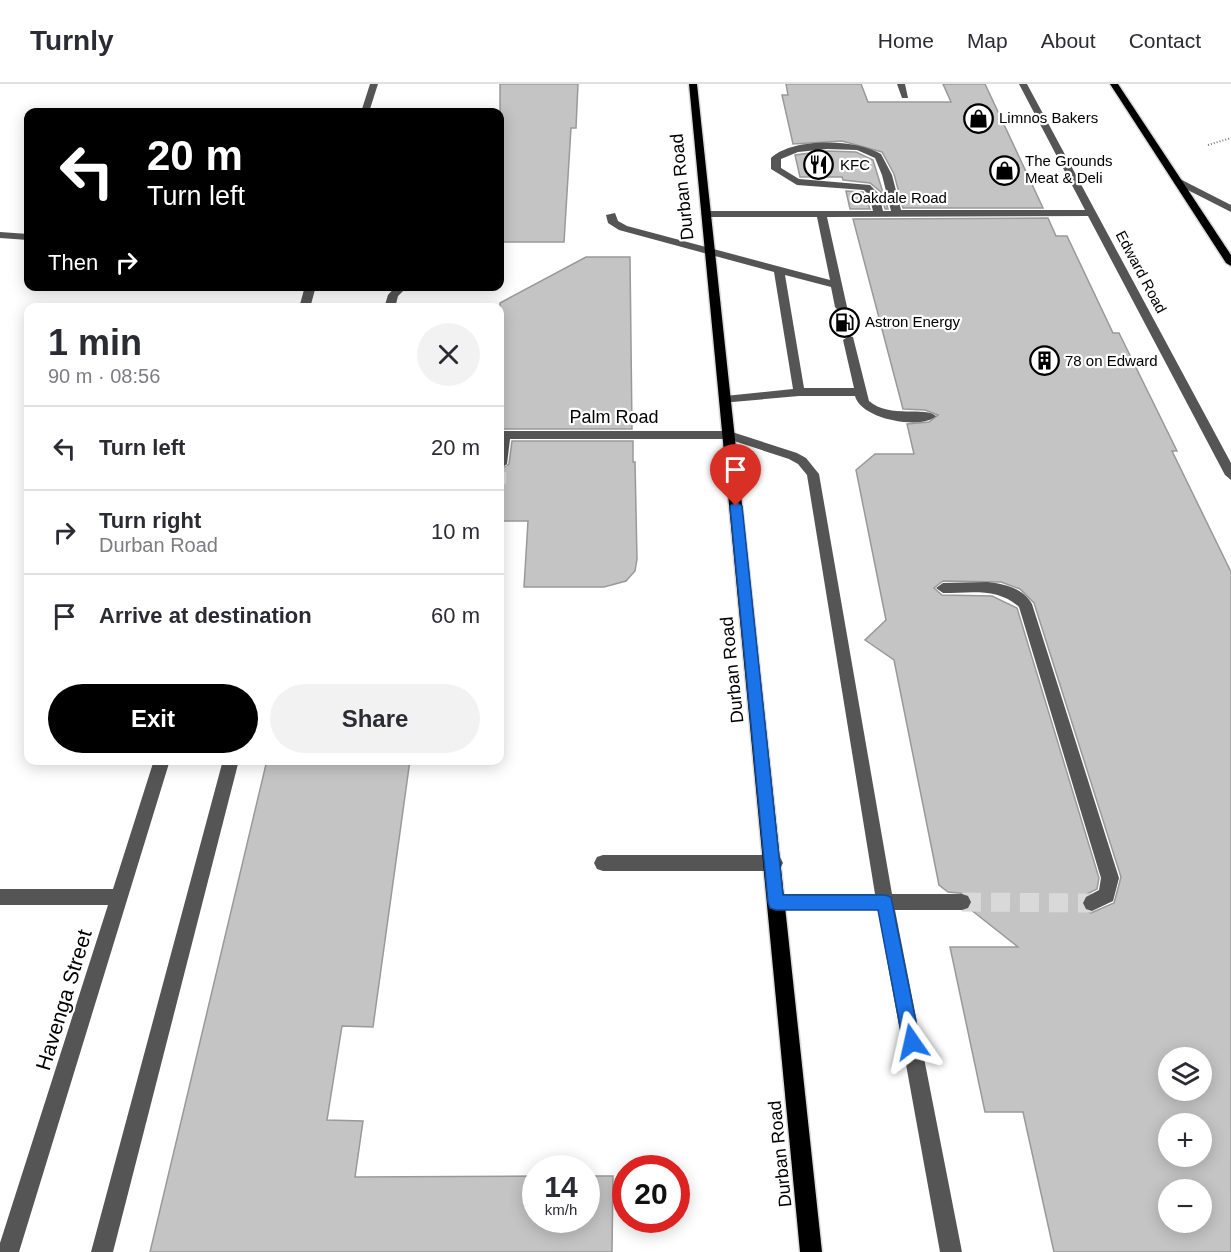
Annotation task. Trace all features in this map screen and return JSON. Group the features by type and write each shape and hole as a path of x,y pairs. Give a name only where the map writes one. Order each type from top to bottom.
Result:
{"main road":[{"name":"Durban Road","path":"693,84 774,863 811,1252"},
{"path":"1114,84 1231,263"}],"street":[{"path":"366,108 374,84"},
{"path":"901,84 905,96"},
{"name":"Edward Road","path":"1023,84 1231,475"},
{"path":"879,214 874,194 867,187 859,184 797,182 776,169 776,158 790,149 800,147 856,147 871,151 880,158 897,213"},
{"path":"1177,181 1231,208"},
{"name":"Oakdale Road","path":"706,214 1092,213"},
{"path":"821,214 841,307"},
{"path":"611,215 613,223 622,228 836,285"},
{"path":"0,235 24,237"},
{"path":"778,270 799,392"},
{"path":"849,340 863,403 876,413 894,416 930,416"},
{"path":"725,400 799,392 861,392"},
{"name":"Palm Road","path":"504,435 729,435 793,456 802,461 813,474 885,903 951,1252"},
{"path":"943,588 999,588 1015,594 1026,604 1110,878 1107,895 1092,903"},
{"name":"Havenga Street","path":"8,1252 160,765"},
{"path":"102,1252 230,765"},
{"path":"603,863 774,863"},
{"path":"0,897 119,897"},
{"path":"776,902 962,902"}],"path":[{"path":"1208,145 1231,138"}],"building":[{"path":"500,84 578,84 576,128 571,128 564,242 504,242 504,108 500,108"},
{"path":"786,84 861,84 868,102 951,102 943,84 985,84 1043,208 903,208 894,174 882,152 842,141 793,144 782,95 788,95"},
{"path":"827,151 856,152 873,160 888,209 885,209 881,192 870,183 843,180 842,177 800,177 795,155"},
{"path":"846,191 863,192 870,209 850,209"},
{"path":"1048,218 1056,236 1067,236 1113,333 1119,333 1177,451 1172,451 1231,572 1231,1252 1054,1252 1023,1112 985,1112 950,947 1018,947 970,909 973,901 969,894 948,892 939,885 894,660 865,640 886,620 856,470 875,454 914,454 907,424 929,422 938,415 925,410 903,409 853,219","holes":["943,581 1001,582 1020,589 1034,603 1121,877 1114,903 1091,913 1084,910 1081,904 1085,895 1097,889 1099,878 1017,608 992,596 942,595 934,588"]},
{"path":"586,257 630,257 632,429 504,429 504,303 500,303"},
{"path":"512,441 633,441 637,559 635,571 626,581 604,587 524,587 528,521 504,521 504,467 509,464"},
{"path":"266,765 409,765 373,1027 342,1026 327,1120 363,1121 355,1177 522,1176 522,1233 600,1233 600,1176 612,1176 612,1252 150,1252"}],"tunnel":[{"path":"841,307 849,340"},
{"path":"962,902 1092,903"}],"place":[{"name":"Limnos Bakers","path":"978,118"},
{"name":"KFC","path":"819,165"},
{"name":"The Grounds Meat & Deli","path":"1004,170"},
{"name":"Astron Energy","path":"844,322"},
{"name":"78 on Edward","path":"1044,361"}],"route":[{"path":"736,506 774,863 776,902 885,903 912,1042"}]}
